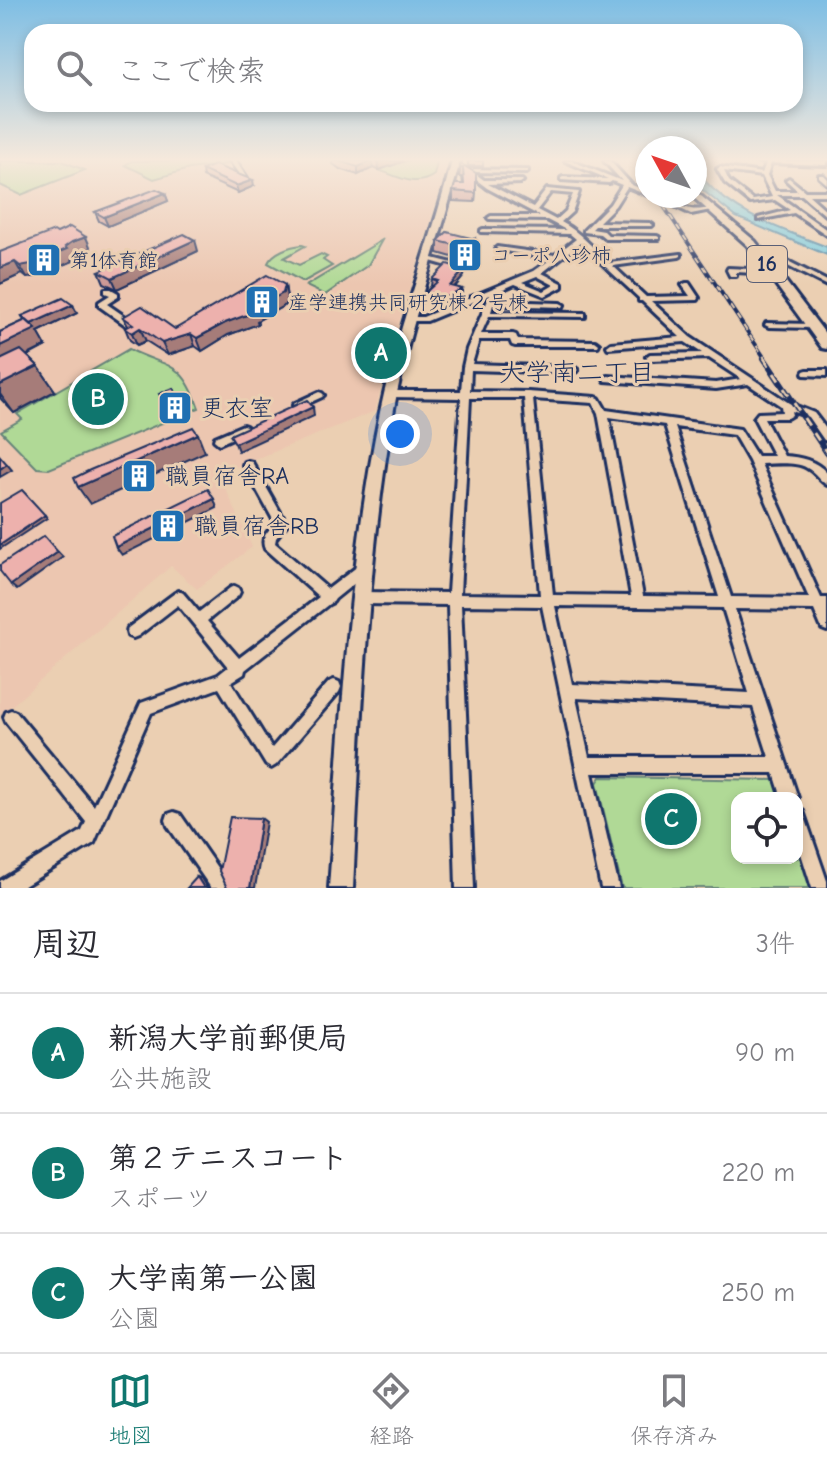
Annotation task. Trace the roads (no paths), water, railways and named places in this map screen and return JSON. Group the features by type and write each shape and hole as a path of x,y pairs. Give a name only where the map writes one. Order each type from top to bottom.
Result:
{"main road":[{"name":"16","path":"707,204 757,251 827,345"}],"street":[{"path":"341,888 364,569 391,394 444,202"},
{"path":"520,202 577,236 687,339 786,405 811,415 827,437"},
{"path":"534,210 540,202"},
{"path":"557,222 569,212 573,202"},
{"path":"410,319 424,319 537,273 558,258 577,236 595,224 615,202"},
{"path":"783,202 827,233"},
{"path":"682,208 700,217"},
{"path":"691,212 713,209"},
{"path":"760,219 794,211"},
{"path":"491,218 547,217"},
{"path":"595,224 650,225"},
{"path":"587,230 602,232 606,237 657,238"},
{"path":"483,231 577,236"},
{"path":"499,248 558,258"},
{"path":"757,251 768,253 827,284"},
{"path":"607,265 679,255"},
{"path":"429,259 465,269"},
{"path":"733,274 731,270 772,272"},
{"path":"516,282 545,294 559,285 537,273"},
{"path":"642,299 695,298 686,285"},
{"path":"465,888 454,599 467,367 496,290"},
{"path":"108,291 115,295 102,304 130,324"},
{"path":"492,303 560,305"},
{"path":"487,314 582,315"},
{"path":"769,325 812,326"},
{"path":"478,337 513,337 515,343 595,344"},
{"path":"611,346 687,339"},
{"path":"650,357 712,355"},
{"path":"467,367 574,370"},
{"path":"807,373 827,373"},
{"path":"608,379 716,386 749,381"},
{"path":"391,394 591,398 599,404 638,600"},
{"path":"291,408 319,395"},
{"path":"528,395 547,600 610,888"},
{"path":"782,461 759,418 761,415 787,415 786,405"},
{"path":"603,413 737,432 754,460 822,604 827,625"},
{"path":"669,423 788,792"},
{"path":"219,440 248,427"},
{"path":"754,460 814,464 827,481"},
{"path":"248,465 281,524 270,536 269,545 329,598"},
{"path":"5,888 88,837 146,708 222,680 364,569"},
{"path":"199,620 234,592"},
{"path":"133,632 179,597 239,669"},
{"path":"360,598 822,604"},
{"path":"222,680 271,760 334,687"},
{"path":"569,691 758,700"},
{"path":"11,717 94,819"},
{"path":"585,765 779,765"},
{"path":"174,820 221,888"},
{"path":"803,835 821,888"}],"water":[{"path":"718,202 729,202 761,221 827,247 827,255 736,217"}],"railway":[{"path":"665,208 766,360"},
{"path":"764,358 827,453"}],"place":[{"name":"コーポ八珍柿","path":"465,255"},
{"name":"第1体育館","path":"44,260"},
{"name":"産学連携共同研究棟２号棟","path":"262,302"},
{"name":"新潟大学前郵便局","path":"381,353"},
{"name":"第２テニスコート","path":"98,399"},
{"name":"更衣室","path":"175,408"},
{"name":"職員宿舎RA","path":"139,476"},
{"name":"職員宿舎RB","path":"168,526"},
{"name":"大学南第一公園","path":"671,819"}],"district":[{"name":"大学南二丁目","path":"577,373"}]}
